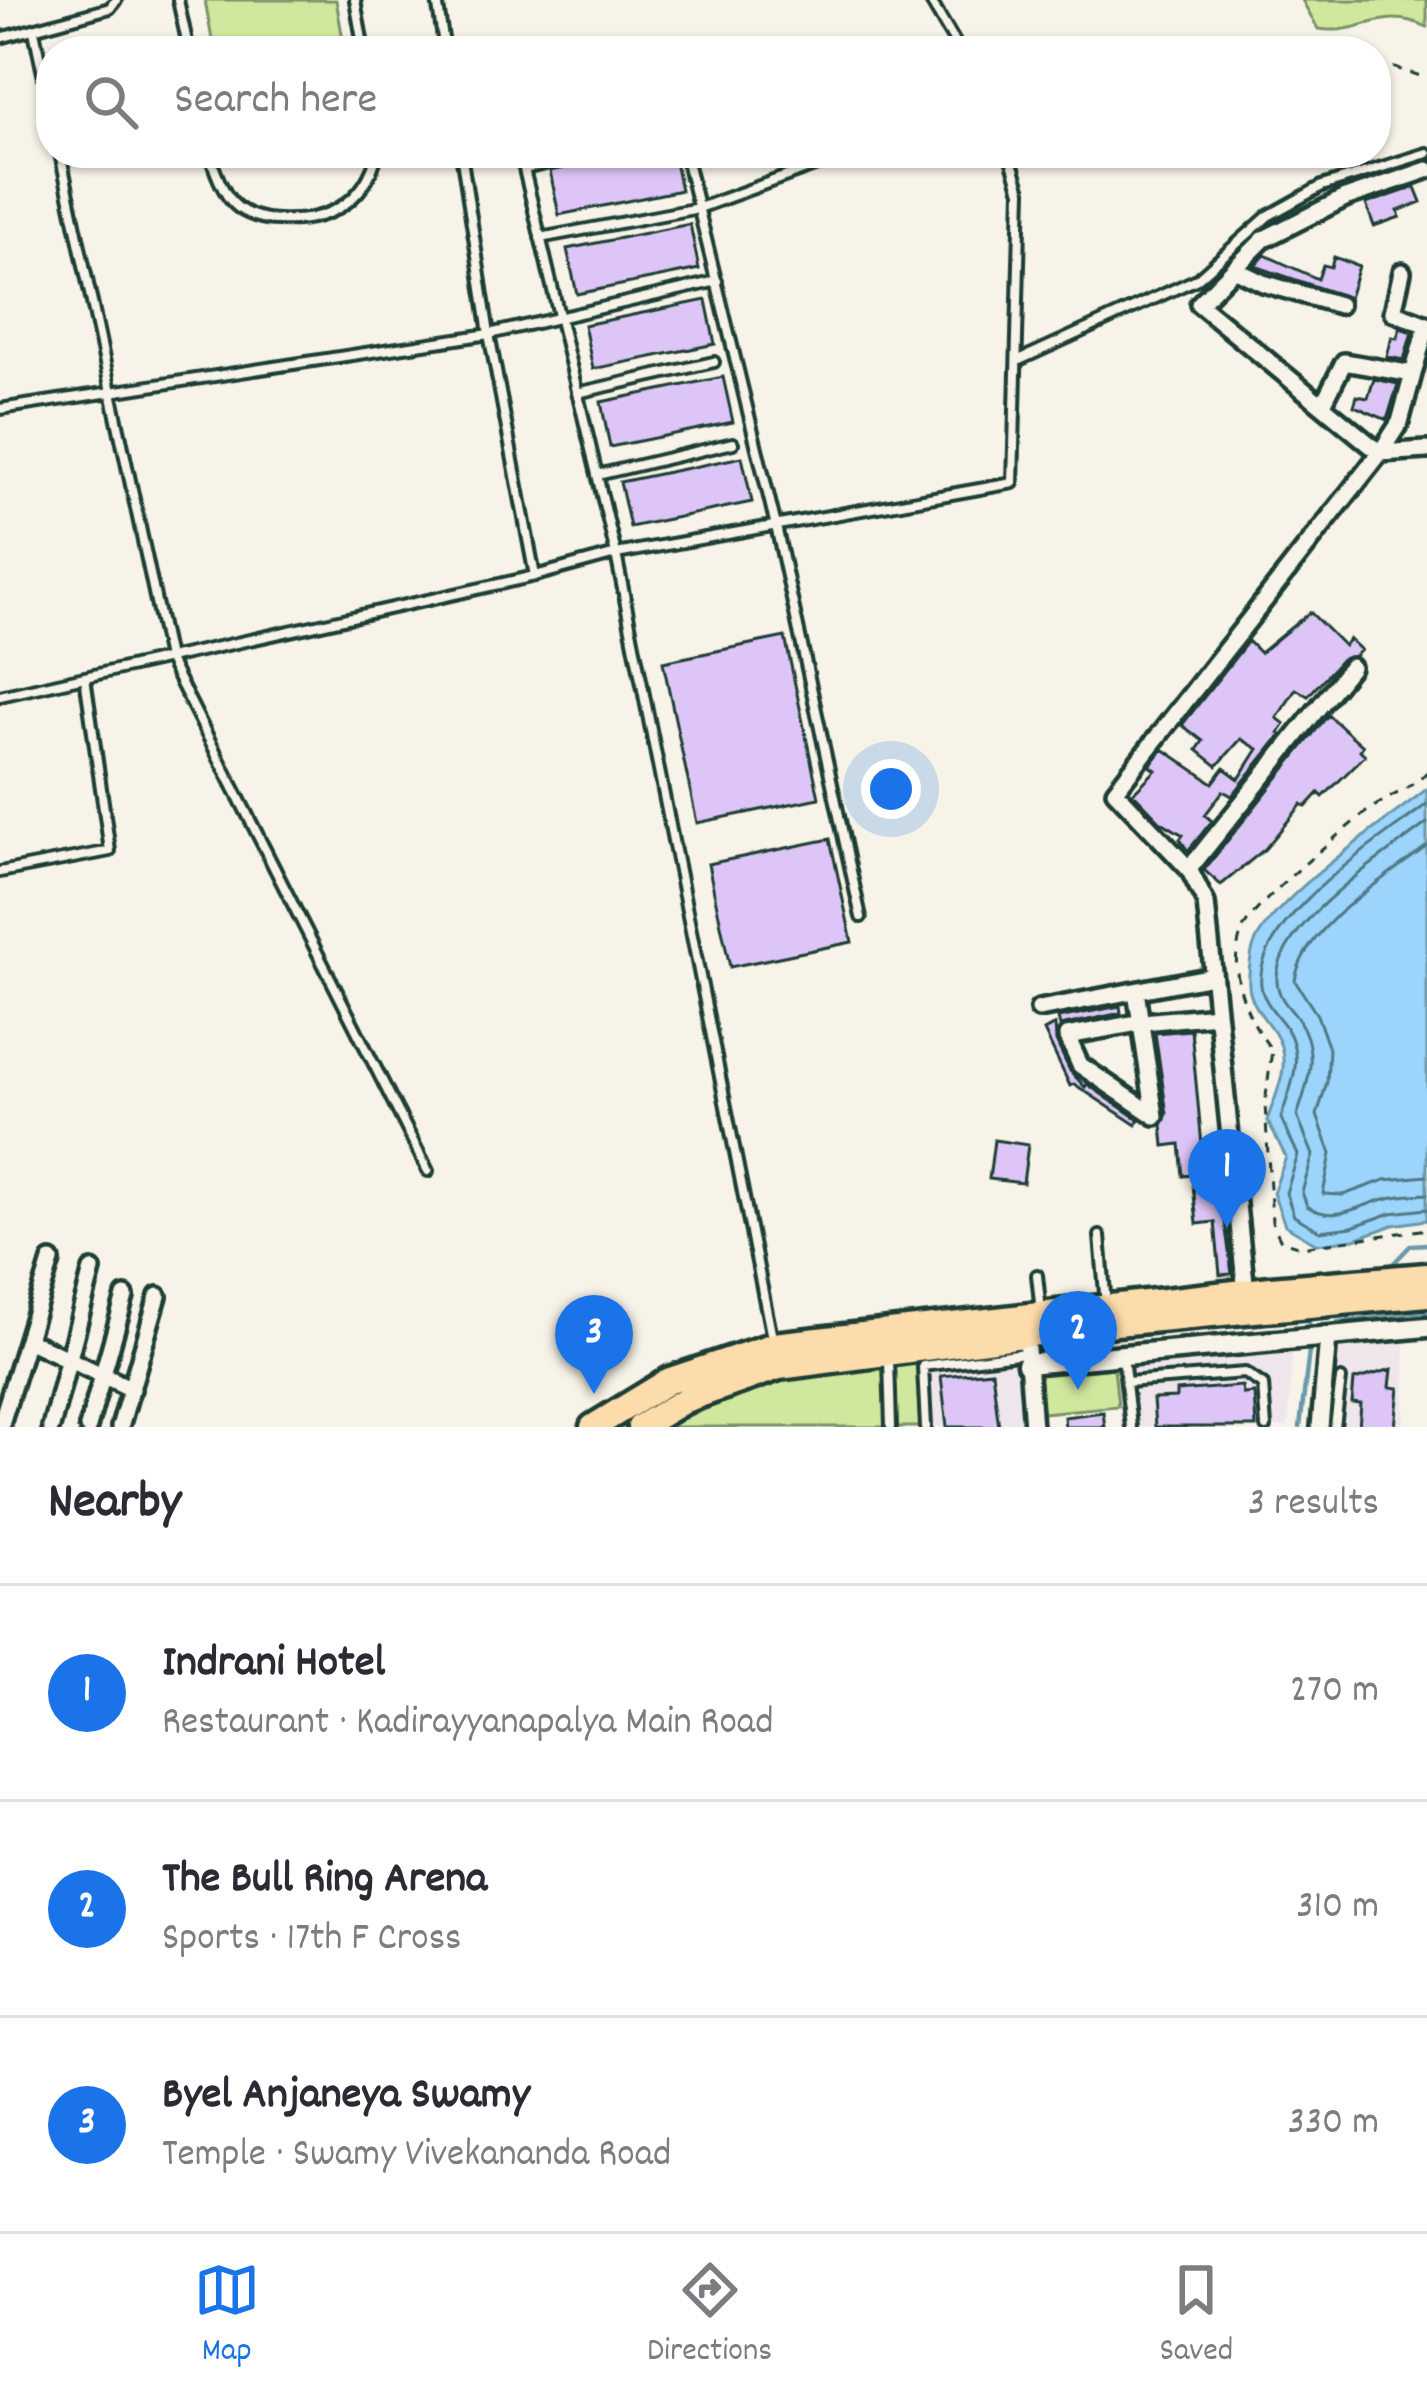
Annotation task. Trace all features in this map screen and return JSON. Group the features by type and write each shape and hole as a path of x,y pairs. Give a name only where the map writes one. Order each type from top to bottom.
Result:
{"main road":[{"path":"640,1427 686,1400 779,1367 888,1353 1027,1350 1111,1315 1246,1292 1427,1276"},
{"path":"593,1427 670,1380 774,1345 1042,1313 1111,1315 1427,1294"}],"street":[{"path":"1427,170 1325,208 1264,239 1198,304 1380,453 1427,450"},
{"path":"1234,269 1263,283 1339,305"},
{"path":"1246,1292 1206,903 1189,869 1115,790 1400,422 1427,325 1393,312 1402,272"},
{"path":"1323,404 1344,362 1413,374"},
{"path":"1189,869 1351,667"},
{"path":"1039,1010 1213,976"},
{"path":"1136,991 1143,1022 1155,1116 1080,1066 1067,1036 1143,1022 1217,1015"},
{"path":"0,1427 51,1261"},
{"path":"51,1427 92,1270"},
{"path":"88,1427 125,1296"},
{"path":"120,1427 158,1296"},
{"path":"1111,1315 1122,1356"},
{"path":"1033,1427 1027,1350 1122,1356 1427,1327"},
{"path":"1320,1427 1329,1406 1328,1337"},
{"path":"27,1340 132,1388"}],"lane":[{"path":"0,38 110,8 116,0"},
{"path":"178,0 186,36"},
{"path":"355,0 361,36"},
{"path":"437,0 443,36"},
{"path":"930,0 951,36"},
{"path":"34,32 36,41"},
{"path":"1391,164 1427,153"},
{"path":"63,168 168,658 428,1172"},
{"path":"214,168 234,204 263,220 309,222 348,204 373,168"},
{"path":"462,168 536,576"},
{"path":"528,168 524,169 616,554 774,1345"},
{"path":"690,168 776,526 861,917"},
{"path":"540,238 700,208 809,168"},
{"path":"0,696 616,554 1013,483 1021,191 1014,168"},
{"path":"1016,361 1197,279 1268,216 1322,186 1379,168"},
{"path":"0,409 489,334 717,281"},
{"path":"577,393 714,362"},
{"path":"597,476 733,443"},
{"path":"0,872 110,851 85,676"},
{"path":"1100,1236 1111,1315"},
{"path":"1037,1275 1042,1313"},
{"path":"926,1427 923,1366 1027,1350"},
{"path":"888,1353 891,1427"},
{"path":"1122,1356 1131,1427"},
{"path":"1127,1382 1245,1373 1263,1385 1266,1427"},
{"path":"1335,1427 1329,1406 1341,1379"}],"path":[{"path":"949,32 956,36"},
{"path":"1391,67 1427,78"},
{"path":"1427,772 1366,812 1278,891 1244,925 1238,946 1241,993 1251,1024 1272,1050 1265,1103 1272,1222 1281,1241 1301,1247 1427,1229"}],"shaded area":[{"path":"1405,1340 1404,1427 1329,1427 1340,1347"},
{"path":"1017,1350 1022,1427 920,1427 916,1361"},
{"path":"1292,1351 1288,1427 1121,1427 1114,1368"}],"green space":[{"path":"205,0 336,0 342,36 211,36"},
{"path":"1302,0 1427,0 1427,27 1397,19 1348,29 1318,29"},
{"path":"916,1361 920,1427 659,1427 784,1379"},
{"path":"1114,1368 1118,1406 1042,1413 1038,1375"}],"water":[{"path":"1427,789 1427,1220 1317,1244 1285,1225 1273,1193 1286,1157 1267,1120 1282,1076 1283,1054 1250,992 1254,945 1305,884"}],"building":[{"path":"676,168 681,190 559,215 550,171"},
{"path":"1415,187 1421,202 1398,211 1400,217 1374,226 1366,204"},
{"path":"690,224 699,269 577,294 567,249"},
{"path":"1265,255 1318,279 1323,265 1331,267 1334,257 1359,266 1349,298 1255,266"},
{"path":"706,300 715,344 593,369 584,325"},
{"path":"1400,328 1412,332 1404,360 1387,357 1392,337 1397,338"},
{"path":"723,377 733,422 610,447 601,402"},
{"path":"1374,379 1398,384 1387,420 1354,406 1357,396 1368,398"},
{"path":"742,457 752,502 630,527 620,482"},
{"path":"1310,612 1344,646 1349,639 1361,650 1342,659 1308,696 1296,689 1277,718 1285,724 1281,735 1232,796 1223,791 1205,815 1212,821 1188,851 1180,839 1183,835 1160,821 1133,793 1156,770 1150,766 1163,749 1213,783 1224,768 1239,779 1258,749 1241,739 1217,766 1197,750 1203,741 1182,725 1248,641 1260,653"},
{"path":"785,637 819,798 697,823 663,662"},
{"path":"1328,715 1363,746 1360,750 1365,755 1323,797 1319,793 1306,807 1302,804 1265,849 1221,885 1204,870"},
{"path":"830,839 852,942 730,967 708,864"},
{"path":"1120,1006 1121,1013 1060,1026 1058,1018"},
{"path":"1055,1025 1056,1041 1070,1071 1085,1087 1087,1084 1139,1120 1136,1125 1074,1084 1070,1086 1044,1031"},
{"path":"1191,1030 1203,1156 1216,1155 1232,1274 1220,1275 1215,1222 1197,1224 1192,1175 1183,1176 1180,1144 1164,1146 1162,1125 1167,1114 1155,1033"},
{"path":"994,1140 1028,1145 1023,1183 989,1179"},
{"path":"1392,1369 1390,1387 1399,1388 1395,1427 1359,1427 1361,1404 1352,1403 1354,1380"},
{"path":"992,1371 999,1427 947,1427 941,1376"},
{"path":"1242,1386 1243,1394 1254,1393 1256,1427 1155,1427 1153,1399 1176,1398 1176,1391"},
{"path":"1103,1412 1105,1427 1065,1427 1064,1417"}],"waterway":[{"path":"1389,1268 1411,1245 1427,1244"},
{"path":"1338,1322 1427,1313"},
{"path":"1300,1427 1309,1351"}],"place":[{"name":"Indrani Hotel","path":"1227,1228"},
{"name":"The Bull Ring Arena","path":"1078,1390"},
{"name":"Byel Anjaneya Swamy","path":"594,1394"}]}
